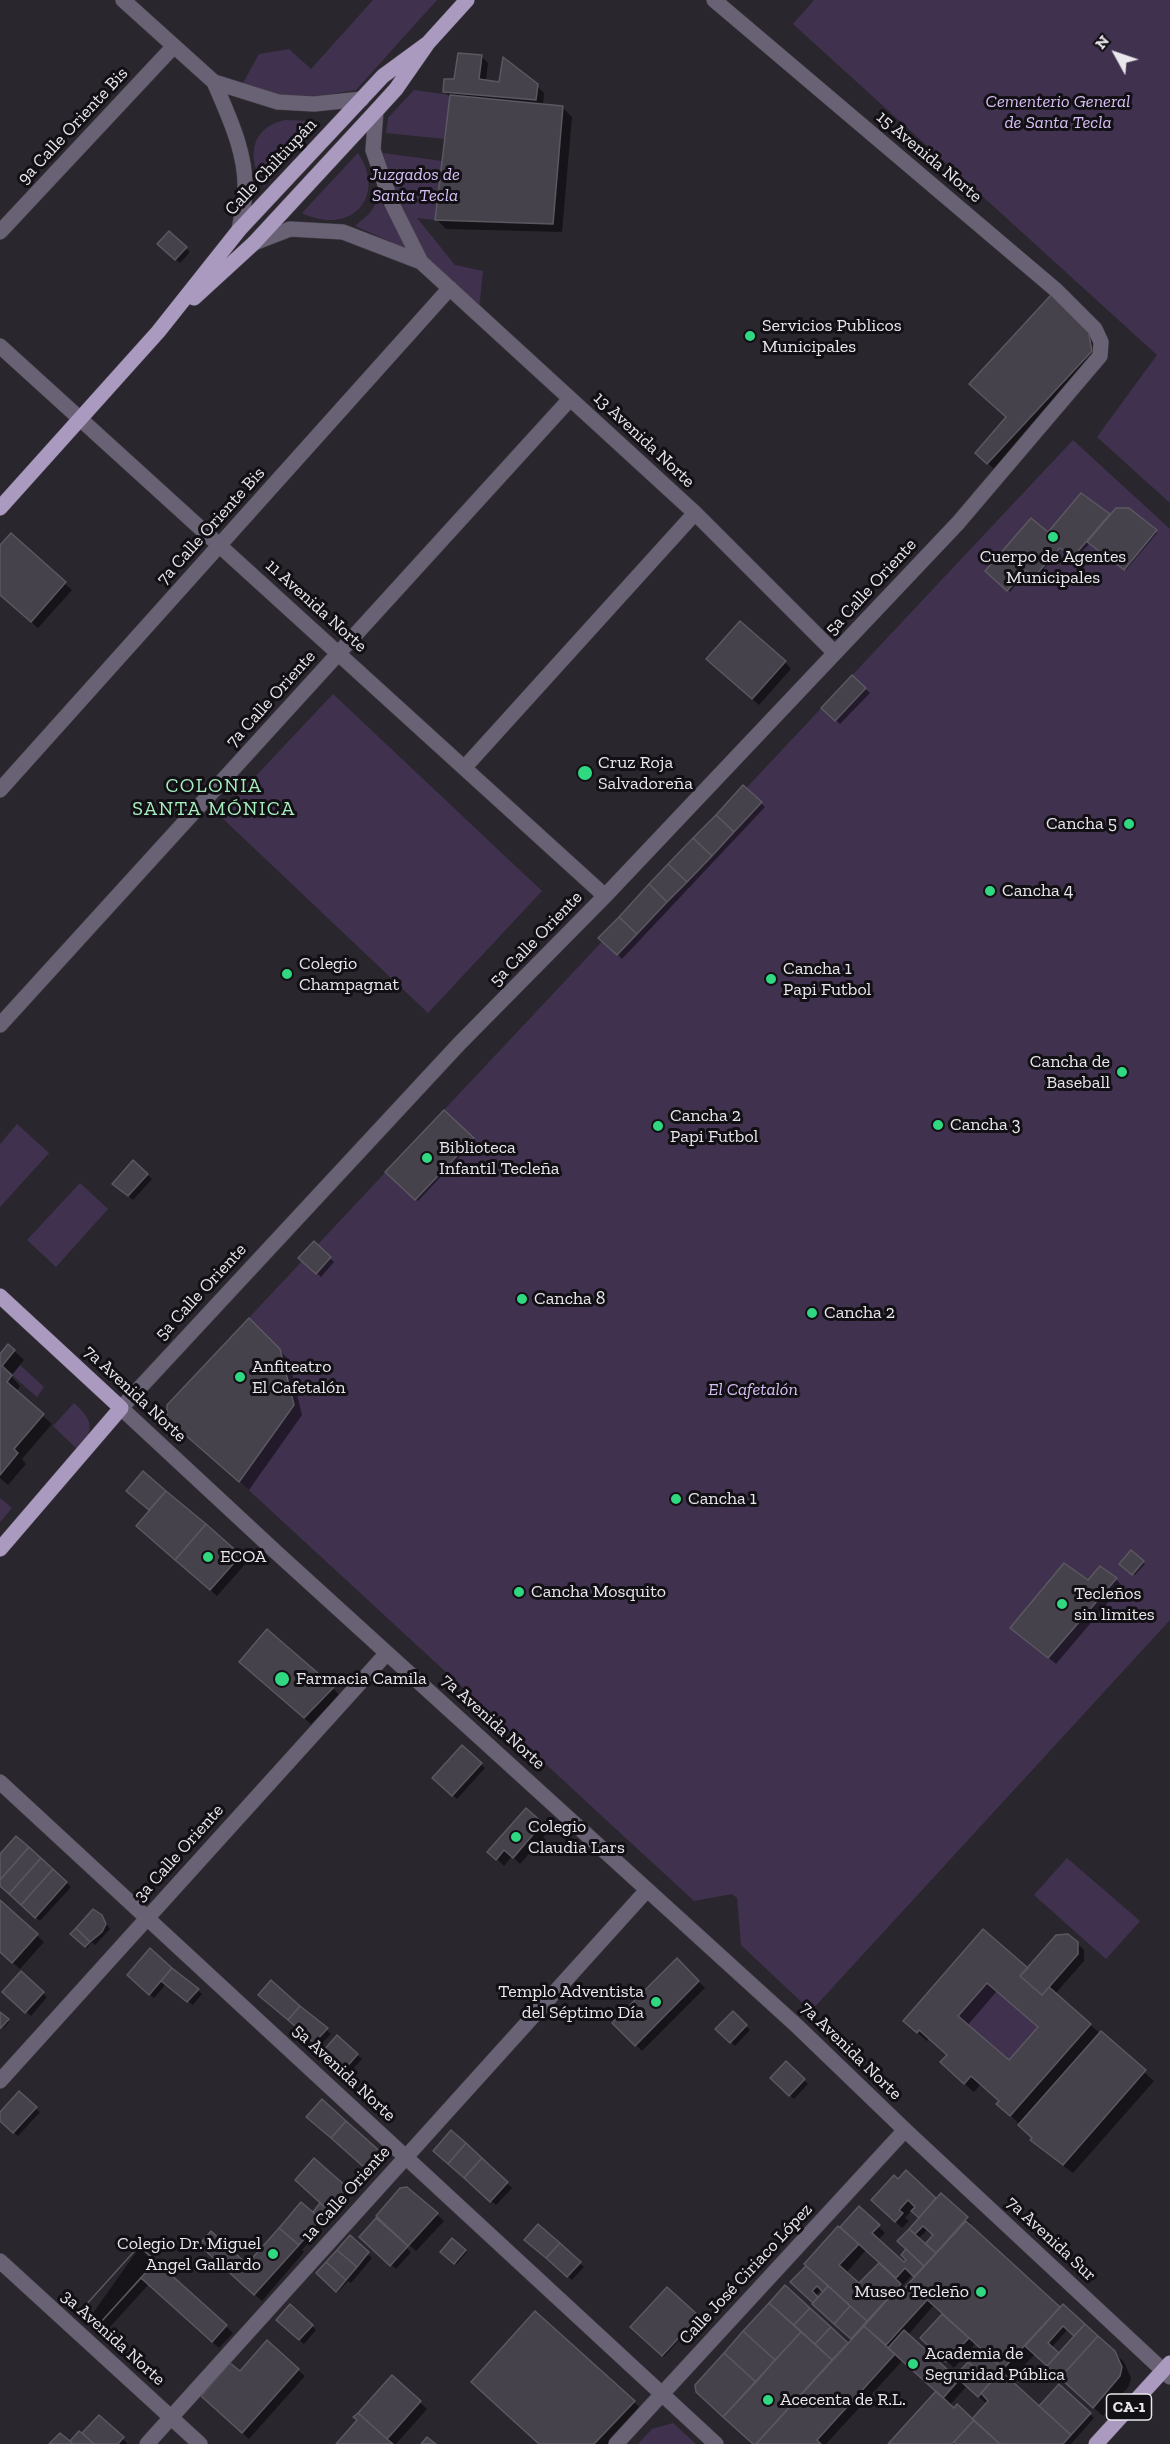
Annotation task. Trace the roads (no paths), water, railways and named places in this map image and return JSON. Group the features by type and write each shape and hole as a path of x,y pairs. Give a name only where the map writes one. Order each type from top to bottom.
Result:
{"main road":[{"name":"Calle Chiltiupán","path":"158,332 254,243 396,89 428,43 467,0"},
{"name":"Calle Chiltiupán","path":"0,508 158,332 239,230 383,76 428,43"},
{"name":"7a Avenida Norte","path":"0,1296 121,1408"},
{"name":"5a Calle Oriente","path":"0,1549 121,1408"},
{"name":"CA-1","path":"1096,2444 1168,2370"}],"street":[{"path":"123,0 214,82 278,102 314,104 362,99"},
{"name":"15 Avenida Norte","path":"714,0 1056,290 1095,329 1101,342 1100,356"},
{"name":"9a Calle Oriente Bis","path":"0,232 174,46"},
{"path":"214,82 237,138 242,161 245,192 239,230"},
{"name":"13 Avenida Norte","path":"376,111 373,150 392,204 421,262"},
{"name":"13 Avenida Norte","path":"254,243 290,229 343,232 421,262 695,513 835,654"},
{"name":"7a Calle Oriente Bis","path":"0,790 450,288"},
{"name":"11 Avenida Norte","path":"0,345 465,766 605,896"},
{"name":"5a Calle Oriente","path":"121,1408 459,1044 605,896 958,523 1100,356"},
{"name":"7a Calle Oriente","path":"0,1025 570,399"},
{"path":"465,766 695,513"},
{"name":"7a Avenida Norte","path":"121,1408 797,2026 905,2130"},
{"name":"3a Calle Oriente","path":"0,2081 387,1653"},
{"name":"5a Avenida Norte","path":"0,1782 716,2444"},
{"name":"1a Calle Oriente","path":"147,2444 647,1890"},
{"name":"7a Avenida Sur","path":"905,2130 1168,2370"},
{"name":"Calle José Ciriaco López","path":"616,2444 905,2130"},
{"name":"3a Avenida Norte","path":"0,2261 200,2444"}],"place":[{"name":"Servicios Publicos Municipales","path":"750,336"},
{"name":"Cuerpo de Agentes Municipales","path":"1053,537"},
{"name":"Cruz Roja Salvadoreña","path":"585,773"},
{"name":"Cancha 5","path":"1129,824"},
{"name":"Cancha 4","path":"990,891"},
{"name":"Colegio Champagnat","path":"287,974"},
{"name":"Cancha 1 Papi Futbol","path":"771,979"},
{"name":"Cancha de Baseball","path":"1122,1072"},
{"name":"Cancha 3","path":"938,1125"},
{"name":"Cancha 2 Papi Futbol","path":"658,1126"},
{"name":"Biblioteca Infantil Tecleña","path":"427,1158"},
{"name":"Cancha 8","path":"522,1299"},
{"name":"Cancha 2","path":"812,1313"},
{"name":"Anfiteatro El Cafetalón","path":"240,1377"},
{"name":"Cancha 1","path":"676,1499"},
{"name":"ECOA","path":"208,1557"},
{"name":"Cancha Mosquito","path":"519,1592"},
{"name":"Tecleños sin limites","path":"1062,1604"},
{"name":"Farmacia Camila","path":"282,1679"},
{"name":"Colegio Claudia Lars","path":"516,1837"},
{"name":"Templo Adventista del Séptimo Día","path":"656,2002"},
{"name":"Colegio Dr. Miguel Angel Gallardo","path":"273,2254"},
{"name":"Museo Tecleño","path":"981,2292"},
{"name":"Academia de Seguridad Pública","path":"913,2364"},
{"name":"Acecenta de R.L.","path":"768,2400"}],"district":[{"name":"COLONIA SANTA MÓNICA","path":"214,798"}],"park label":[{"name":"Cementerio General de Santa Tecla","path":"1058,112"},
{"name":"Juzgados de Santa Tecla","path":"415,186"},
{"name":"El Cafetalón","path":"753,1390"}]}
